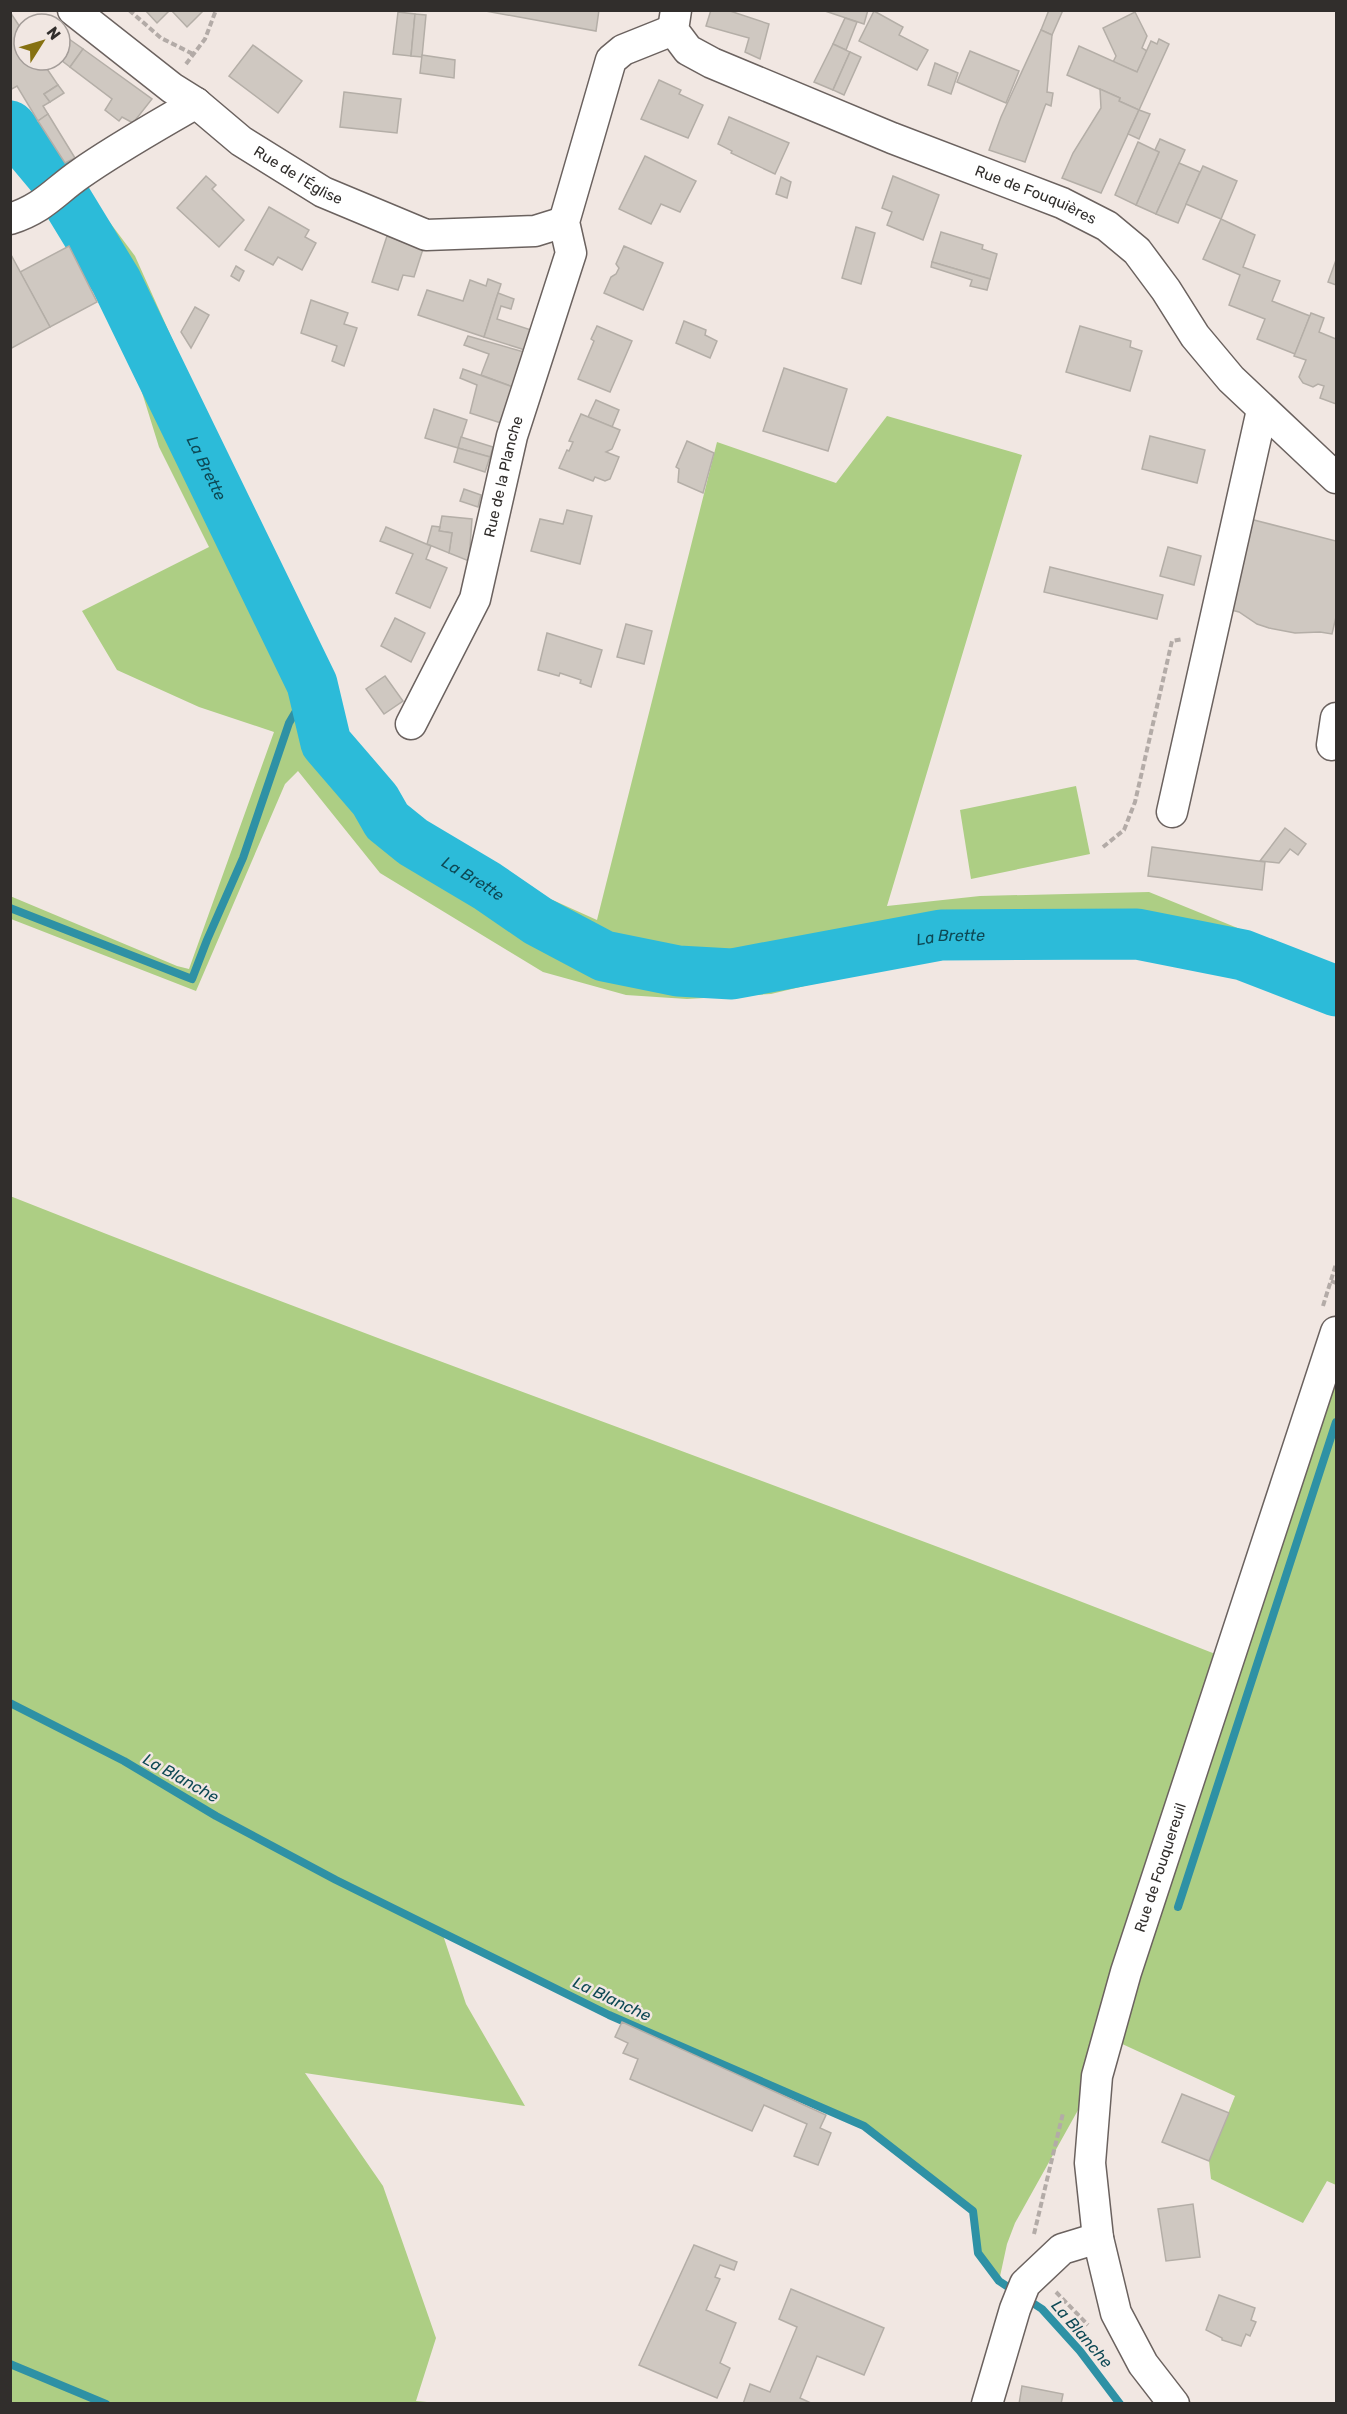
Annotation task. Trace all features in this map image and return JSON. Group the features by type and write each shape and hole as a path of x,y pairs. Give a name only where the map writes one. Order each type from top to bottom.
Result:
{"street":[{"name":"Rue de l'Église","path":"73,10 241,141 323,192 426,235 535,231 564,222"},
{"path":"564,222 611,60 623,50 675,20"},
{"name":"Rue de Fouquières","path":"675,20 688,50 727,70 892,138 1062,203 1107,226 1137,251 1166,290 1195,336 1231,379 1336,478"},
{"path":"10,219 24,215 49,201 78,175 184,96"},
{"name":"Rue de la Planche","path":"411,724 475,598 512,436 571,253 564,222"},
{"path":"1172,812 1262,410"},
{"name":"Rue de Fouquereuil","path":"1174,2403 1143,2364 1116,2313 1098,2238 1090,2163 1097,2076 1107,2037 1336,1332"},
{"path":"987,2403 1020,2296 1062,2249 1098,2238"}],"path":[{"path":"129,10 161,38 194,54"},
{"path":"184,96 194,54 205,39 216,10"},
{"path":"1103,847 1124,830 1135,802 1172,641 1212,634"},
{"path":"1336,1264 1331,1281 1336,1283"}],"green space":[{"path":"11,102 19,103 65,171 93,200 135,256 204,410 213,452 299,632 334,716 376,781 427,825 526,888 597,920 717,442 836,483 887,416 1022,455 887,906 980,896 1149,892 1336,968 1336,1014 1256,984 1145,950 953,954 892,965 771,994 687,999 626,995 543,972 380,873 298,771 285,784 196,991 11,919 10,896 189,969 274,732 199,707 117,670 82,611 209,547 159,447 140,386 72,227 11,144"},
{"path":"1076,786 1090,854 971,879 960,810"},
{"path":"10,1196 314,1314 924,1542 1228,1659 1336,1332 1336,2185 1327,2181 1303,2223 1211,2179 1209,2161 1235,2096 1107,2037 1097,2076 1015,2223 1007,2244 999,2281 978,2253 973,2211 864,2126 622,2022 442,1932 466,2004 525,2106 305,2073 383,2186 436,2338 416,2401 438,2403 11,2403"}],"building":[{"path":"145,10 170,10 157,23"},
{"path":"171,10 204,10 187,27"},
{"path":"480,10 599,10 596,31"},
{"path":"711,10 727,10 769,24 760,59 745,52 749,38 706,26"},
{"path":"822,10 868,10 864,24"},
{"path":"1049,10 1063,10 1052,35 1041,30"},
{"path":"874,11 903,27 899,35 928,50 917,70 859,41"},
{"path":"10,12 12,15 12,72 49,72 58,85 44,94 50,102 43,106 48,114 38,121 17,86 10,90"},
{"path":"398,12 415,14 411,56 393,54"},
{"path":"1135,12 1147,36 1142,48 1147,51 1137,72 1113,62 1116,56 1103,28"},
{"path":"415,14 426,15 422,57 411,56"},
{"path":"845,18 857,22 846,50 833,44"},
{"path":"1041,30 1052,35 1047,92 1053,93 1051,106 1046,104 1045,106 1025,162 989,150 1001,117"},
{"path":"1159,39 1169,44 1139,110 1119,101 1120,98 1067,75 1079,46 1137,72 1151,41 1157,44"},
{"path":"72,41 83,49 72,64"},
{"path":"833,44 850,52 833,90 814,82"},
{"path":"253,45 302,81 278,113 229,76"},
{"path":"83,49 152,99 133,123 122,117 119,121 105,110 112,99 72,69 72,64"},
{"path":"970,51 1019,71 1006,103 957,82"},
{"path":"850,52 861,57 844,95 833,90"},
{"path":"422,55 455,60 454,78 420,73"},
{"path":"935,63 958,73 951,94 928,85"},
{"path":"659,80 681,90 679,94 703,105 688,138 641,119"},
{"path":"58,85 64,93 50,102 44,94"},
{"path":"1100,89 1139,110 1101,193 1062,178 1073,153 1101,108"},
{"path":"344,92 401,99 397,133 340,127"},
{"path":"1139,110 1150,114 1139,139 1128,134"},
{"path":"48,114 75,158 65,163 38,121"},
{"path":"729,117 789,143 775,174 731,153 732,151 718,144"},
{"path":"1160,139 1185,150 1156,214 1136,205 1159,152 1155,150"},
{"path":"1138,142 1159,152 1136,205 1115,195"},
{"path":"645,156 696,181 680,212 661,204 651,224 619,209"},
{"path":"1179,163 1200,172 1178,223 1156,214"},
{"path":"1203,166 1237,181 1221,219 1186,204"},
{"path":"206,176 216,185 212,189 244,220 219,247 177,208"},
{"path":"893,176 939,195 923,240 887,225 892,212 882,208"},
{"path":"781,177 791,182 787,198 776,194"},
{"path":"269,207 309,230 305,237 316,243 302,270 278,257 273,265 245,250"},
{"path":"1221,219 1255,235 1243,267 1280,281 1272,301 1310,316 1295,354 1257,339 1265,319 1229,305 1240,275 1203,259"},
{"path":"856,227 875,233 861,284 842,278"},
{"path":"941,232 983,245 982,249 997,254 990,279 932,262"},
{"path":"387,236 423,249 414,277 403,275 398,290 372,282"},
{"path":"69,246 97,302 50,327 20,272"},
{"path":"624,246 663,263 643,310 604,293 611,277 619,268 616,264"},
{"path":"10,253 50,327 10,349"},
{"path":"1336,260 1336,285 1328,282"},
{"path":"932,262 990,279 987,290 970,286 972,280 931,267"},
{"path":"236,266 244,271 239,281 231,276"},
{"path":"488,279 501,284 484,337 418,315 427,290 463,301 470,280 486,286"},
{"path":"498,293 514,299 511,309 501,306 497,319 531,330 525,350 484,337"},
{"path":"311,300 348,313 344,324 357,328 344,366 332,361 337,346 301,333"},
{"path":"195,307 209,315 191,348 181,332"},
{"path":"1311,313 1324,318 1319,332 1336,339 1336,404 1320,398 1324,386 1318,384 1313,387 1303,383 1299,377 1306,360 1294,356"},
{"path":"684,321 706,330 705,335 717,341 710,358 676,343"},
{"path":"597,326 632,341 610,392 578,379 594,341 591,339"},
{"path":"1080,326 1131,341 1130,347 1142,351 1130,391 1066,372"},
{"path":"468,336 524,352 513,387 481,375 489,354 464,345"},
{"path":"784,368 847,389 828,451 763,431"},
{"path":"463,369 513,387 501,423 470,413 477,385 460,378"},
{"path":"596,400 619,410 612,427 588,417"},
{"path":"434,409 467,420 458,448 425,438"},
{"path":"581,414 620,430 612,449 606,452 619,457 610,479 605,481 595,477 593,481 559,468 573,442 569,441"},
{"path":"1150,436 1205,450 1197,483 1142,469"},
{"path":"461,437 493,447 490,457 458,448"},
{"path":"687,441 714,453 703,493 678,482 679,469 676,467"},
{"path":"458,448 490,457 485,472 454,462"},
{"path":"464,489 481,495 478,507 460,501"},
{"path":"567,510 592,516 580,564 531,551 540,519 563,524"},
{"path":"442,516 472,519 469,561 449,553 452,533 439,531"},
{"path":"1250,519 1336,541 1336,617 1332,634 1295,633 1269,628 1257,624 1239,612 1227,609"},
{"path":"432,526 440,527 439,531 452,533 449,553 427,544"},
{"path":"386,527 431,546 426,559 447,568 430,608 396,593 413,554 380,541"},
{"path":"1168,547 1201,556 1194,585 1160,576"},
{"path":"1050,567 1163,595 1157,619 1044,592"},
{"path":"395,618 425,633 411,662 381,646"},
{"path":"626,624 652,631 644,664 617,657"},
{"path":"547,633 602,650 591,687 580,683 581,680 560,673 559,676 538,670"},
{"path":"385,676 403,701 384,714 366,689"},
{"path":"1285,828 1306,844 1298,855 1290,849 1279,863 1260,861"},
{"path":"1152,847 1265,862 1262,890 1148,876"},
{"path":"622,2022 826,2115 820,2128 831,2133 818,2165 794,2156 807,2124 764,2105 752,2131 630,2079 638,2059 623,2053 628,2043 615,2037"},
{"path":"1182,2094 1229,2113 1209,2161 1162,2142"},
{"path":"1193,2204 1200,2257 1166,2261 1158,2209"},
{"path":"694,2245 737,2262 734,2270 720,2265 715,2277 720,2279 706,2310 736,2323 720,2363 730,2368 717,2398 639,2365"},
{"path":"791,2289 884,2328 864,2375 817,2356 800,2398 813,2404 743,2404 750,2384 770,2392 797,2327 779,2319"},
{"path":"1219,2295 1255,2308 1251,2320 1256,2322 1250,2336 1246,2334 1241,2346 1222,2340 1206,2330"},
{"path":"1022,2386 1063,2394 1061,2404 1019,2404"}],"waterway":[{"name":"La Brette","path":"10,126 52,176 116,281 312,684 326,743 375,800 387,821 413,842 487,886 538,921 604,956 678,971 732,974 941,935 1137,934 1243,955 1336,991"},
{"path":"10,908 192,979 243,858 289,723 312,684"},
{"path":"1178,1907 1336,1422"},
{"name":"La Blanche","path":"10,1703 124,1761 216,1816 336,1880 609,2015 864,2126 973,2211 978,2253 999,2281 1042,2309 1080,2351 1120,2404"},
{"path":"10,2364 106,2404"}]}
